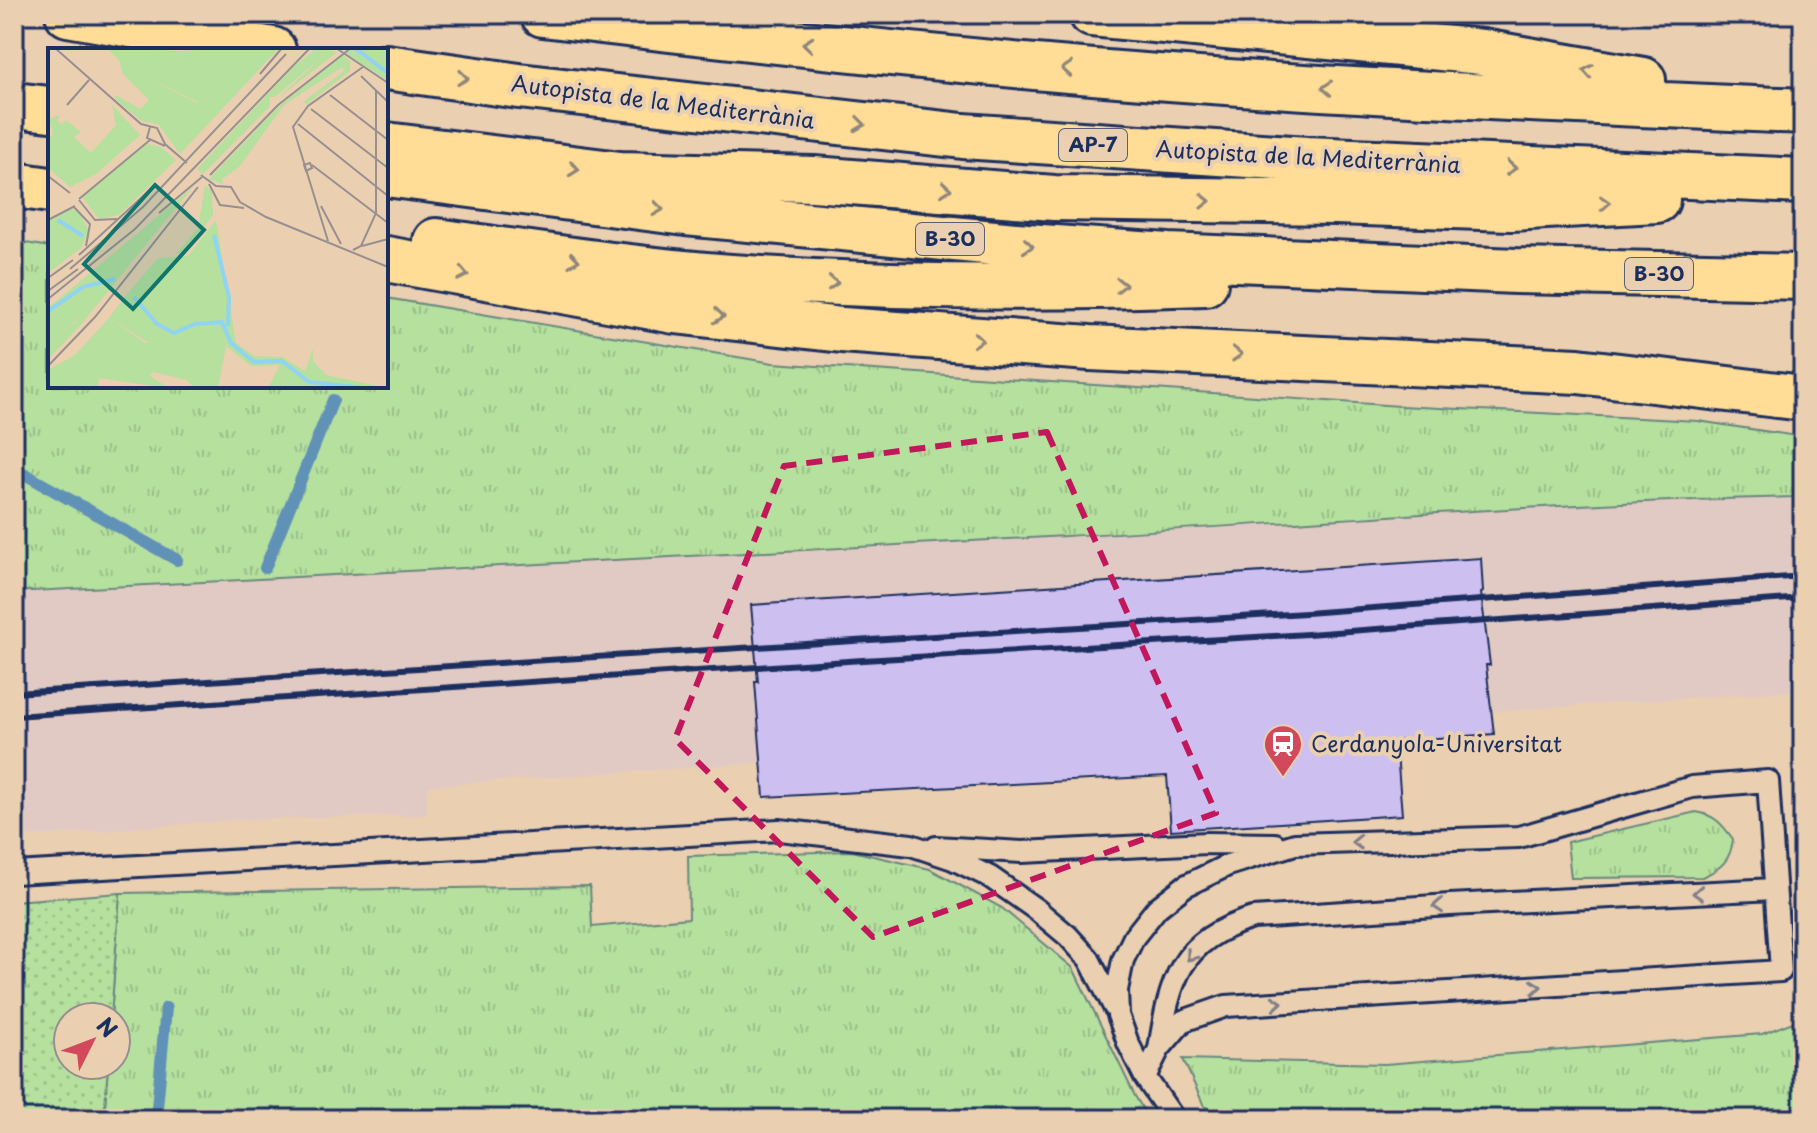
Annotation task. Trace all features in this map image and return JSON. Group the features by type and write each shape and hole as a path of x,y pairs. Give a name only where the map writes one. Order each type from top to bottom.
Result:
{"highway":[{"path":"68,14 262,48"},
{"path":"543,14 735,37 1038,67 1389,92 1803,109"},
{"path":"1092,14 1189,26 1482,52 1803,109"},
{"name":"Autopista de la Mediterrània","path":"388,67 519,86 963,136 1307,159 1803,181"},
{"path":"14,106 48,112"},
{"path":"388,145 620,174 814,179 1054,198 1511,208 1803,191"},
{"name":"B-30","path":"388,174 686,213 1027,246 1516,271 1803,277"},
{"path":"14,185 48,190"},
{"path":"388,234 625,266 728,277 849,284 1141,285 1516,271"},
{"path":"388,259 675,311 842,330 1090,348 1578,371 1803,398"}],"lane":[{"path":"14,873 779,830 911,845 1022,852 1207,843 1295,844 1519,837 1692,787 1768,781 1781,971 1226,1006 1183,1021 1159,1049 1145,1077"},
{"path":"1118,1015 1117,990 1123,960 1134,937 1157,908 1185,886 1214,872 1295,844"},
{"path":"911,845 953,859 990,877 1068,936 1089,959 1145,1077 1174,1119"},
{"path":"1159,1049 1166,1001 1177,975 1194,950 1224,927 1253,918 1775,889"}],"highlighted area":[{"path":"1047,432 1216,813 873,937 675,739 784,466"}],"shaded area":[{"path":"1803,497 1803,690 427,786 427,815 236,820 14,838 14,592 829,550 1661,500"}],"green space":[{"path":"14,241 48,247 48,388 388,388 388,298 773,363 1400,406 1698,421 1803,437 1803,497 1526,508 14,592"},
{"path":"1696,812 1718,821 1733,839 1727,858 1709,874 1702,877 1571,878 1567,842"},
{"path":"852,851 930,869 1002,908 1073,968 1149,1119 104,1119 107,1081 132,1081 132,1001 112,1001 120,893 590,886 592,927 689,918 688,856"},
{"path":"120,893 112,1001 52,1001 52,1081 107,1081 104,1119 14,1119 14,901"},
{"path":"1803,1018 1803,1119 1231,1119 1204,1106 1183,1059 1385,1064 1762,1034"}],"building":[{"path":"1481,558 1481,593 1490,665 1486,665 1494,734 1396,741 1402,815 1171,830 1167,776 764,797 751,605"}],"waterway":[{"path":"265,568 333,400"},
{"path":"14,468 177,560"},
{"path":"156,1119 166,1008"}],"railway":[{"path":"14,693 1306,613 1803,576"},
{"path":"14,716 1308,634 1803,598"}],"place":[{"name":"Cerdanyola-Universitat","path":"1283,778"}]}
